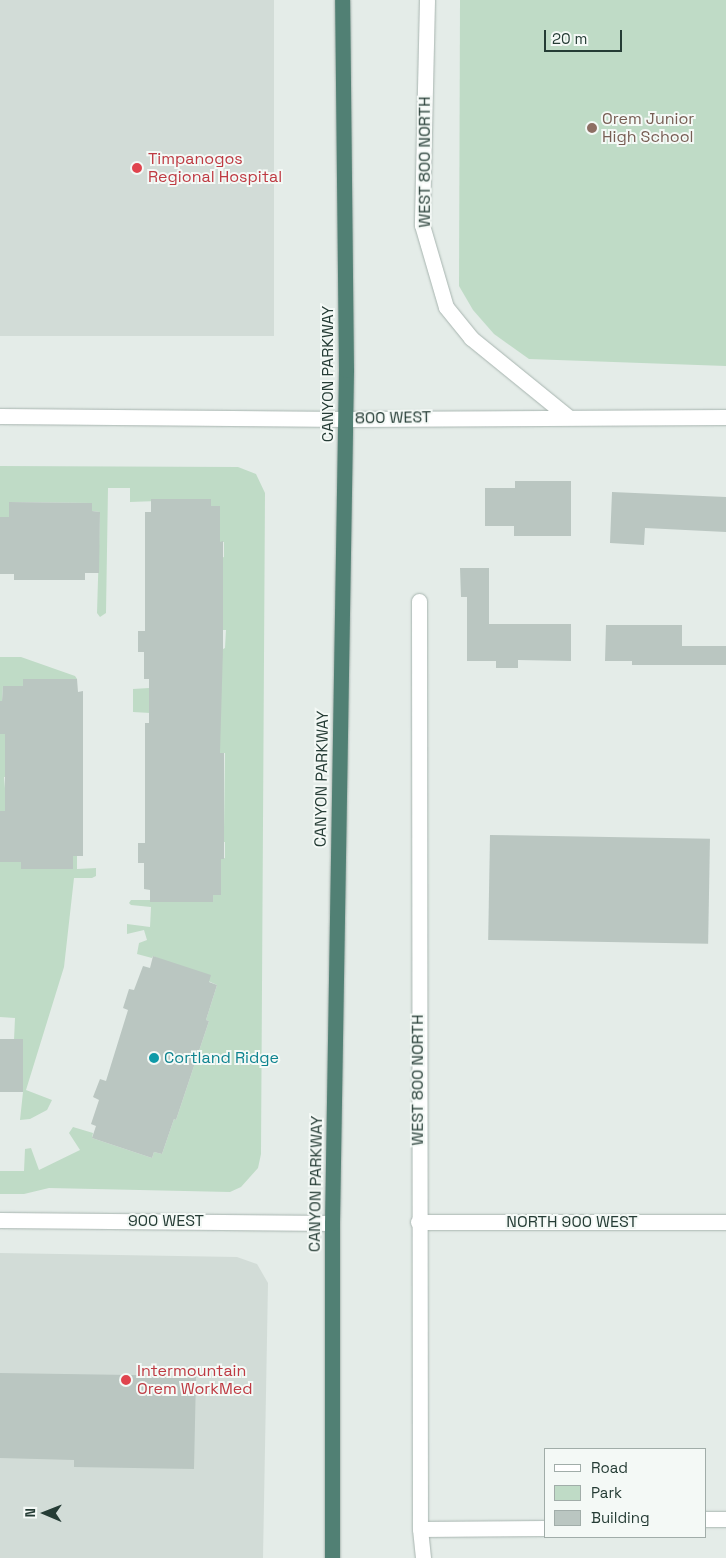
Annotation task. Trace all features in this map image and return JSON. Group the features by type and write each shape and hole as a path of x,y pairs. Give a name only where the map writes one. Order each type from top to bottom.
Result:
{"highway":[{"name":"CANYON PARKWAY","path":"332,1558 332,1223 346,419 342,0"}],"street":[{"name":"WEST 800 NORTH","path":"427,0 422,225 446,307 471,338 567,416"},
{"name":"800 WEST","path":"0,416 346,419 567,416 726,417"},
{"name":"WEST 800 NORTH","path":"419,601 418,1222 420,1529 423,1558"},
{"name":"900 WEST","path":"0,1220 332,1223"},
{"name":"NORTH 900 WEST","path":"418,1222 726,1222"},
{"path":"706,1519 726,1519"},
{"path":"420,1529 544,1528"}],"shaded area":[{"name":"Timpanogos Regional Hospital","path":"0,0 274,0 274,336 0,336"},
{"path":"0,1253 237,1257 257,1264 268,1283 263,1558 0,1558"}],"green space":[{"name":"Orem Junior High School","path":"460,0 726,0 726,366 529,359 494,334 473,310 459,286"},
{"path":"0,466 238,467 256,474 265,493 261,1154 258,1168 241,1187 230,1192 49,1188 24,1194 0,1194 0,1171 24,1171 25,1149 31,1148 39,1170 80,1150 69,1133 73,1127 93,1133 92,1138 152,1158 154,1152 162,1154 174,1119 176,1120 209,1021 206,1020 217,985 153,956 152,958 137,954 139,943 147,940 144,930 127,934 127,924 150,927 151,907 131,905 129,903 131,900 150,900 150,902 213,902 213,895 221,895 221,859 225,858 225,842 221,842 224,829 225,753 220,753 220,717 133,712 133,689 149,688 225,648 226,630 221,630 223,617 223,571 221,558 224,557 224,542 220,542 220,506 211,506 211,499 130,502 130,488 108,488 106,613 100,617 97,613 100,512 92,511 92,503 9,502 9,517 0,517"},
{"path":"0,657 21,657 75,676 77,679 24,679 23,686 3,686 2,701 0,701"},
{"path":"0,734 8,734 5,769 23,777 4,777 7,811 0,811"},
{"path":"73,856 77,856 77,869 96,868 96,876 92,878 74,878 64,967 26,1090 52,1100 47,1110 30,1119 20,1120 23,1092 23,1040 14,1040 15,1018 0,1017 0,862 21,862 22,869 73,869"}],"building":[{"path":"515,481 571,481 571,536 514,536 514,526 485,526 485,488 515,488"},
{"path":"612,492 726,497 726,532 645,528 644,545 610,543"},
{"path":"151,499 211,499 211,506 220,506 220,542 223,541 223,648 220,753 224,753 224,859 221,859 221,895 213,895 213,902 150,902 150,890 144,889 144,863 138,863 138,843 145,843 145,723 149,723 149,679 144,679 144,652 138,652 138,631 145,631 145,512 151,512"},
{"path":"9,502 92,503 92,511 100,512 99,573 85,573 85,580 14,580 14,574 0,574 0,517 9,517"},
{"path":"460,568 489,568 489,624 571,624 571,661 518,660 518,668 496,668 496,661 467,661 467,597 461,597"},
{"path":"606,625 682,625 682,646 726,646 726,665 632,665 632,661 605,661"},
{"path":"23,679 77,679 78,692 83,691 83,856 73,856 73,869 21,869 21,862 0,862 0,811 5,811 5,734 0,734 0,701 2,701 3,686 23,686"},
{"path":"490,835 710,839 708,944 488,940"},
{"name":"Cortland Ridge","path":"153,956 211,975 209,982 217,985 206,1020 209,1021 176,1120 174,1119 162,1154 154,1152 152,1158 92,1138 96,1126 91,1124 99,1100 93,1097 100,1079 106,1081 128,1010 123,1008 129,989 134,990 143,966 150,968"},
{"path":"0,1039 23,1039 23,1092 0,1092"},
{"path":"0,1373 196,1376 194,1469 74,1467 74,1460 0,1458"}],"place":[{"name":"Orem Junior High School","path":"592,128"},
{"name":"Timpanogos Regional Hospital","path":"137,168"},
{"name":"Cortland Ridge","path":"154,1058"},
{"name":"Intermountain Orem WorkMed","path":"126,1380"}]}
